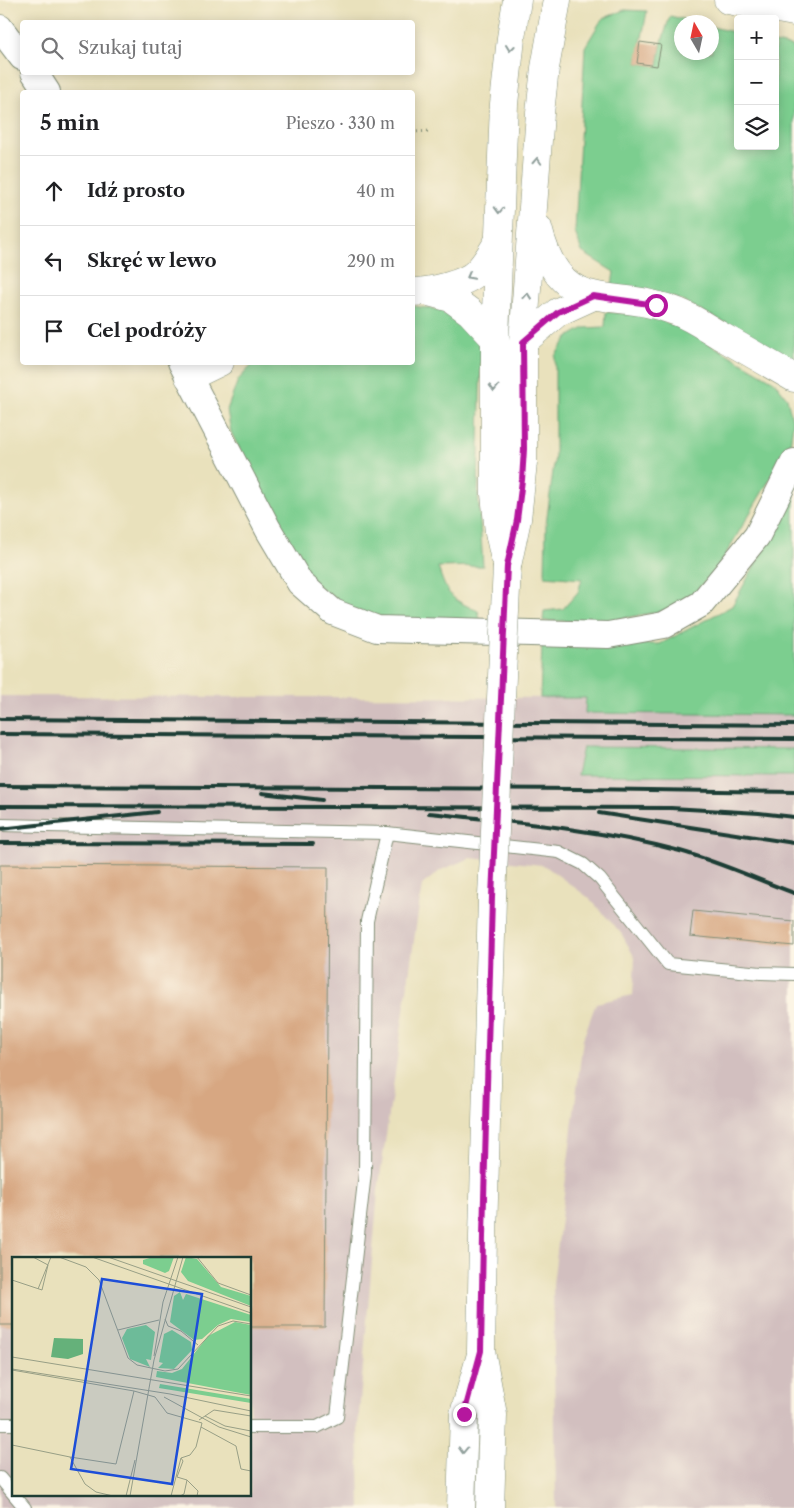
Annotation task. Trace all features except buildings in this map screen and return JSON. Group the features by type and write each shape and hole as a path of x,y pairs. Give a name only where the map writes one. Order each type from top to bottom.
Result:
{"street":[{"path":"507,566 499,532 495,494 495,339 504,104 517,0"},
{"path":"490,1508 493,1415 481,1351 492,897 507,566 517,520 522,480 524,441 523,342 544,68 557,0"},
{"path":"728,0 794,12"},
{"path":"0,28 20,54"},
{"path":"36,75 45,90"},
{"path":"534,209 540,240 549,262 565,282 575,289 593,296 656,305 678,312 794,378"},
{"path":"421,292 453,285 477,273 498,242"},
{"path":"421,292 451,298 470,312 495,339"},
{"path":"523,342 558,312 593,296"},
{"path":"207,365 185,370 268,529 300,583 333,612 377,629 608,635 664,625 701,604 757,536 794,462"},
{"path":"461,1508 464,1414 481,1351"}],"lane":[{"path":"0,825 224,828 387,833 559,852 583,864 600,879 668,964 761,973 794,974"},
{"path":"251,1427 317,1427 337,1417 364,1173 367,921 387,833"},
{"path":"0,1478 12,1492"},
{"path":"16,1496 26,1508"}],"path":[{"path":"415,132 430,131"}],"shaded area":[{"path":"0,696 586,698 585,713 794,715 794,749 583,747 577,774 794,776 794,1508 556,1508 553,1284 583,1039 596,1003 633,995 635,958 621,933 589,898 548,868 542,865 470,858 441,870 422,885 378,1191 358,1425 360,1508 0,1508"}],"green space":[{"path":"624,10 647,11 637,63 658,66 661,45 670,16 674,17 674,60 719,60 719,29 734,32 734,150 779,150 779,44 794,47 794,359 788,359 736,328 676,298 612,285 614,272 582,252 575,232 585,47 602,19"},
{"path":"415,306 447,311 471,324 481,349 478,493 483,566 438,567 447,591 462,603 478,611 481,624 391,619 350,609 316,585 292,553 231,432 227,410 238,380 252,365 415,365"},
{"path":"606,312 649,316 686,330 774,381 787,398 793,423 790,445 717,569 697,590 669,610 607,621 543,621 544,611 563,609 578,592 582,579 545,576 546,525 555,456 555,356 568,337 584,328 605,327"},
{"path":"794,495 794,715 585,713 586,698 540,698 542,645 660,644 732,606"},
{"path":"583,747 794,749 794,776 577,775"}],"railway":[{"path":"0,719 794,725"},
{"path":"0,734 794,739"},
{"path":"0,786 794,792"},
{"path":"262,793 322,800"},
{"path":"0,806 671,808 794,817"},
{"path":"0,829 157,812"},
{"path":"429,813 555,827 649,843 709,860 794,893"},
{"path":"599,813 794,843"},
{"path":"0,843 313,844"}],"route":[{"path":"464,1414 481,1351 492,897 507,566 517,520 524,449 523,342 558,312 593,296 656,305"}]}
